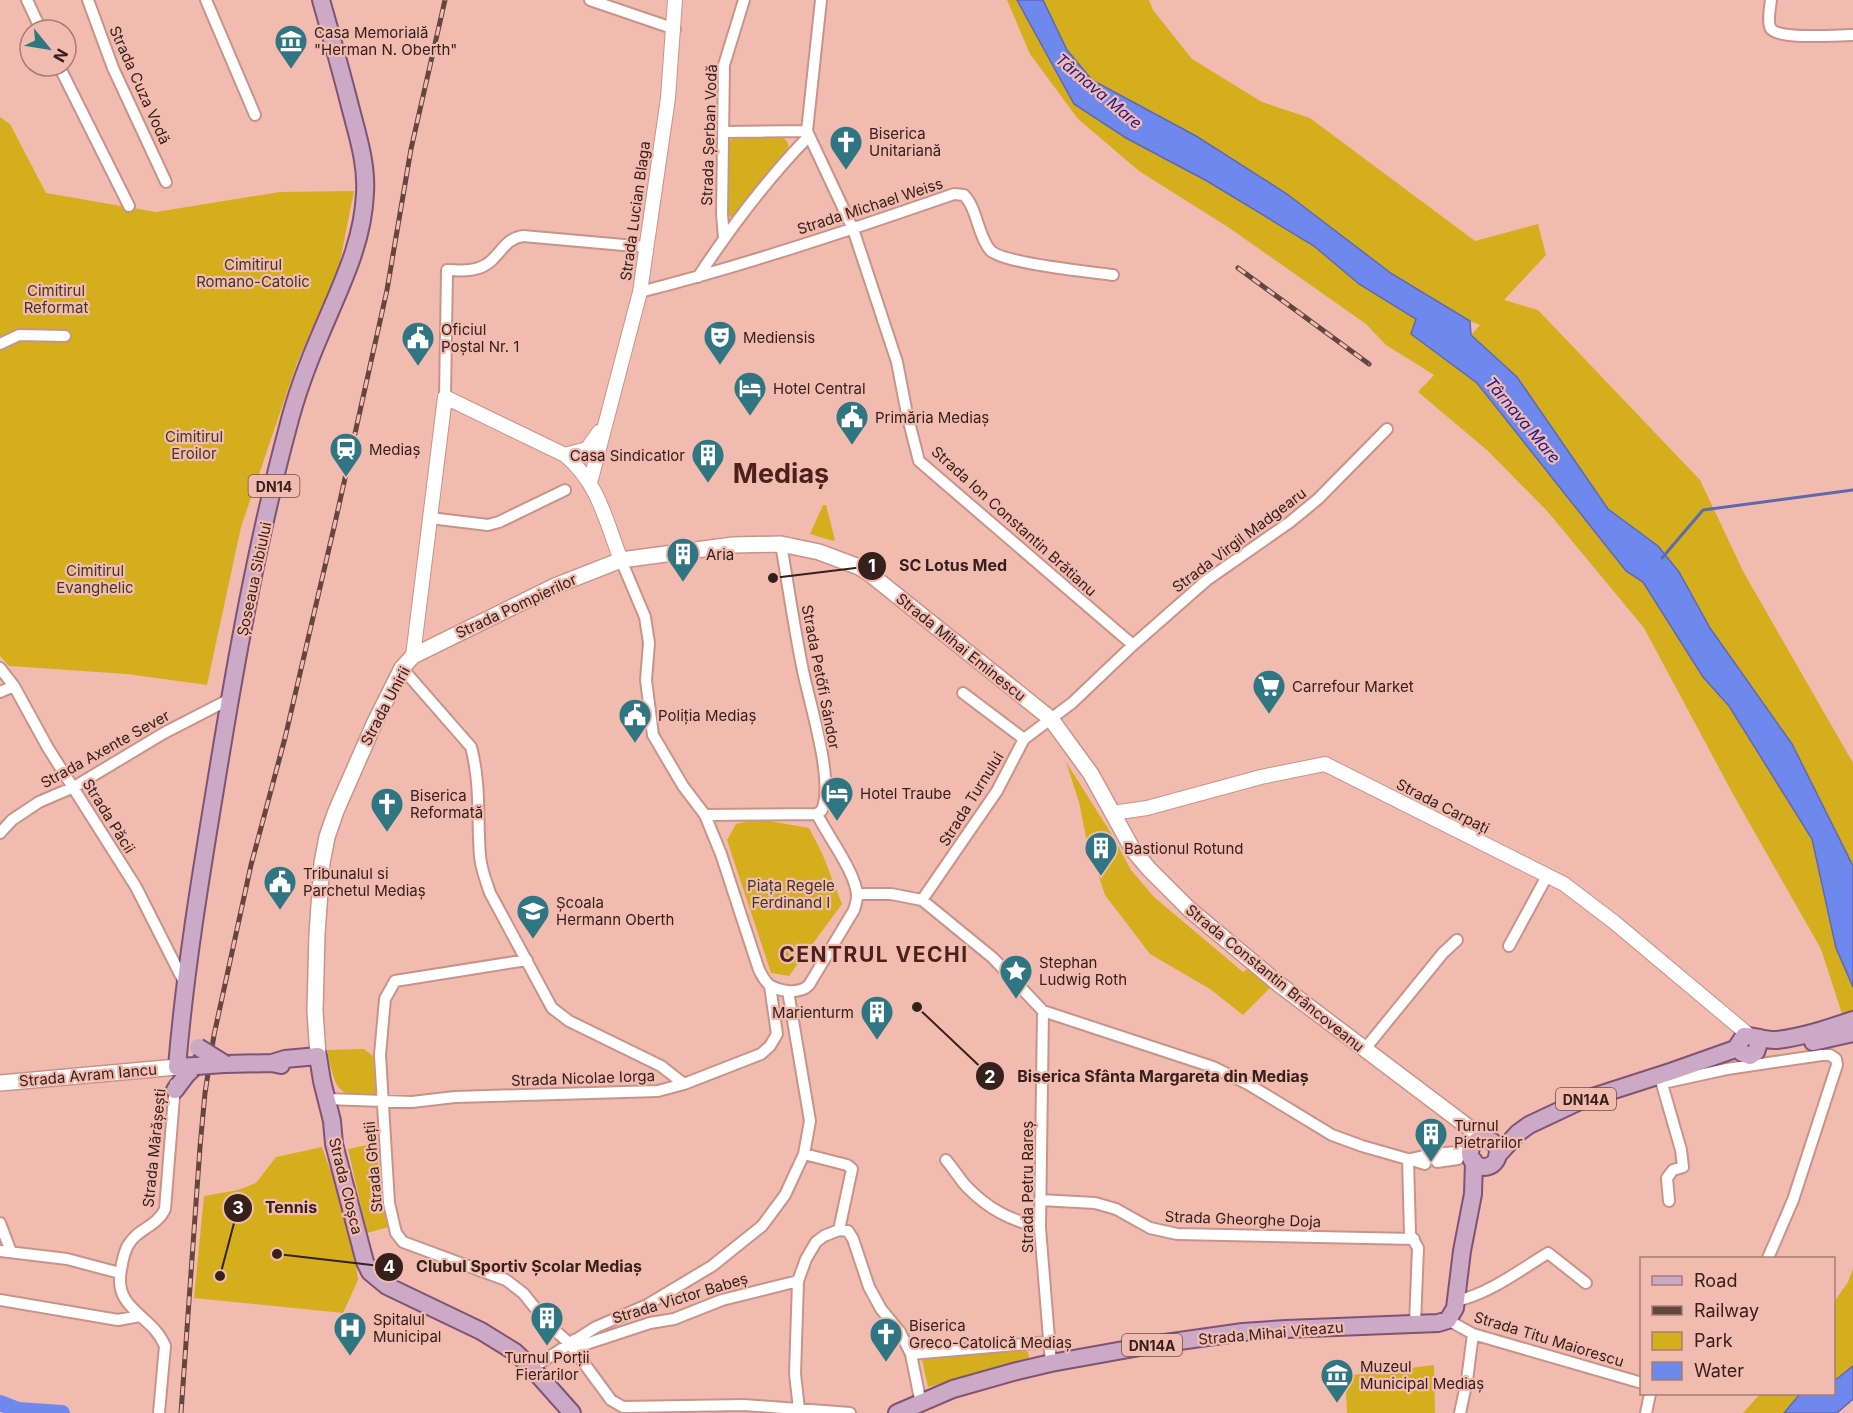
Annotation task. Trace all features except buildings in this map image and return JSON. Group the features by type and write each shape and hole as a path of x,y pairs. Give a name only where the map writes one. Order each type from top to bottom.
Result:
{"main road":[{"name":"Șoseaua Sibiului","path":"177,1066 185,984 230,699 262,537 288,425 305,374 357,244 364,218 366,189 362,154 321,0"},
{"name":"Strada Mihai Eminescu","path":"621,560 733,545 782,544 819,552 870,574 1051,719 1091,774 1112,813"},
{"name":"Strada Pompierilor","path":"413,656 555,586 621,560"},
{"name":"Strada Unirii","path":"313,1062 319,886 327,837 375,722 402,669 413,656"},
{"name":"Strada Constantin Brâncoveanu","path":"1112,813 1138,856 1189,909 1272,979 1460,1121 1481,1152"},
{"path":"180,1022 198,1047 225,1064"},
{"name":"DN14A","path":"1448,1320 1453,1314 1456,1301 1462,1251 1481,1152 1529,1125 1580,1101 1665,1077 1747,1046 1847,1028"},
{"path":"177,1066 272,1063 287,1067 313,1062 311,1084 334,1144"},
{"name":"Strada Cloșca","path":"313,1062 332,1121 334,1144 365,1262 370,1272 395,1290 493,1338 515,1352 572,1413"},
{"name":"Strada Avram Iancu","path":"0,1083 177,1066"},
{"path":"175,1090 196,1066"},
{"name":"Strada Mihai Viteazu","path":"897,1413 953,1389 1051,1363 1243,1332 1438,1323 1448,1320"}],"street":[{"path":"27,0 35,18"},
{"name":"Strada Cuza Vodă","path":"88,0 113,68 166,182"},
{"path":"206,0 255,115"},
{"path":"590,0 675,29"},
{"name":"Strada Lucian Blaga","path":"590,483 640,292 668,98 675,29 675,0"},
{"name":"Strada Șerban Vodă","path":"724,238 722,214 724,66 744,0"},
{"path":"698,277 724,238 808,133 821,0"},
{"path":"1771,0 1770,25 1778,32 1791,35 1853,35"},
{"path":"65,78 129,206"},
{"path":"724,132 808,133"},
{"name":"Strada Ion Constantin Brătianu","path":"808,133 853,229 897,362 919,461 1133,645"},
{"name":"Strada Michael Weiss","path":"640,292 698,277 853,229 954,194 964,195 970,202 988,248 997,256 1034,264 1113,275"},
{"path":"646,247 523,236 508,242 485,266 462,271 447,270 445,397 565,455 590,483 645,617 649,643 646,680 653,735 683,786 705,815 759,970 770,986 788,991 801,990 809,985 854,910 857,894 853,879 817,814 705,815"},
{"path":"0,344 19,335 65,336"},
{"name":"Strada Unirii","path":"413,656 445,397"},
{"name":"Strada Lucian Blaga","path":"565,455 586,449 605,422"},
{"name":"Strada Virgil Madgearu","path":"1051,719 1072,703 1207,580 1290,522 1318,499 1387,429"},
{"path":"430,518 488,525 499,522 565,490"},
{"name":"Strada Petőfi Sándor","path":"782,544 802,667 823,764 826,794 822,810 817,814"},
{"name":"Strada Păcii","path":"0,668 14,686 48,748 136,887 185,984"},
{"path":"402,669 468,743 475,762 479,800 480,858 484,876 490,893 547,999 559,1015 661,1066 684,1084"},
{"path":"0,692 14,686"},
{"path":"963,693 1024,739"},
{"name":"Strada Axente Sever","path":"0,833 24,811 53,795 74,787 164,733 230,699"},
{"name":"Strada Turnului","path":"922,900 997,791 1024,739 1051,719"},
{"name":"Strada Carpați","path":"1112,813 1147,808 1261,777 1325,764 1547,876 1586,899 1720,1010 1747,1046"},
{"path":"1509,946 1547,876"},
{"path":"857,894 891,894 922,900 993,958 1043,1011 1213,1067 1248,1084 1332,1135 1425,1164"},
{"path":"1364,1050 1437,960 1457,940"},
{"path":"383,1102 380,1054 382,1022 385,999 395,981 527,960"},
{"name":"Strada Nicolae Iorga","path":"326,1099 412,1102 455,1096 658,1091 684,1084 761,1054 770,1046 777,1034 770,986"},
{"path":"532,1368 596,1327 647,1305 682,1285 739,1246 762,1226 785,1196 804,1154 810,1121 788,991"},
{"name":"Strada Petru Rareș","path":"1043,1011 1040,1228 1051,1363"},
{"path":"1669,1201 1666,1178 1673,1170 1683,1167 1665,1077 1830,1055 1836,1059 1837,1065 1793,1200 1768,1257"},
{"name":"Strada Mărășești","path":"120,1273 123,1258 134,1236 156,1223 165,1209 177,1066"},
{"name":"Strada Gheții","path":"383,1102 389,1203 398,1238 506,1280 524,1293 549,1325 571,1342"},
{"path":"1408,1159 1432,1154 1481,1152"},
{"path":"1437,1162 1481,1152"},
{"path":"804,1154 847,1165 852,1169 839,1230"},
{"path":"1408,1159 1410,1234 1418,1248 1415,1324"},
{"path":"945,1160 965,1185 995,1211 1011,1220 1040,1228"},
{"name":"Strada Gheorghe Doja","path":"1040,1200 1095,1203 1116,1209 1150,1228 1177,1234 1414,1239"},
{"path":"0,1223 5,1251 67,1259 120,1273 118,1285 128,1306 162,1338 165,1346 159,1413"},
{"path":"800,1409 795,1374 798,1281 806,1259 816,1242 839,1230 848,1231 853,1239 869,1287 881,1309 900,1332 911,1354 921,1404"},
{"path":"1456,1301 1470,1298 1548,1253 1586,1283"},
{"name":"Strada Victor Babeș","path":"571,1342 583,1345 650,1323 674,1319 722,1300 765,1287 798,1281"},
{"path":"0,1300 118,1320 140,1316"},
{"name":"Strada Titu Maiorescu","path":"1448,1320 1473,1334 1640,1383"},
{"path":"1460,1413 1473,1334"},
{"path":"571,1342 611,1400 623,1407 744,1405 850,1413"},
{"path":"911,1354 1048,1342"},
{"path":"1646,1413 1650,1395"}],"green space":[{"path":"1007,0 1017,0 1074,104 1126,138 1207,181 1314,246 1359,284 1417,319 1411,334 1477,383 1626,571 1643,582 1703,677 1729,706 1812,839 1836,948 1853,987 1853,1020 1845,1023 1821,949 1734,796 1644,628 1548,512 1488,451 1418,392 1434,375 1386,345 1366,324 1228,227 1139,171 1078,119 1030,54"},
{"path":"1043,0 1149,0 1153,10 1192,59 1262,102 1310,118 1475,241 1538,224 1546,255 1504,300 1538,310 1700,480 1744,573 1853,763 1853,866 1792,744 1710,628 1679,572 1658,546 1608,509 1517,377 1471,335 1480,325 1392,274 1287,194 1196,136 1092,80 1067,50"},
{"path":"0,117 10,124 46,193 156,212 280,192 354,191 339,267 297,363 241,527 207,685 127,674 9,666 0,656"},
{"path":"783,137 788,143 789,156 740,216 726,217 726,144 732,139"},
{"path":"823,505 826,505 835,540 833,541 810,534"},
{"path":"1066,762 1111,833 1131,870 1154,897 1243,972 1247,969 1270,988 1243,1015 1210,989 1150,954 1105,895 1086,837 1079,802"},
{"name":"Piața Regele Ferdinand I","path":"758,819 809,828 822,853 842,904 789,976 771,973 727,840 736,824"},
{"path":"364,1049 378,1060 381,1099 347,1093 341,1090 333,1076 327,1050"},
{"path":"376,1143 383,1206 389,1227 367,1233 348,1149"},
{"path":"322,1147 351,1228 358,1280 343,1313 194,1298 204,1196 238,1190 256,1183 276,1157"},
{"path":"1853,1269 1853,1366 1835,1380 1835,1301 1848,1282"},
{"path":"1021,1349 1028,1352 1029,1357 1026,1362 1019,1365 928,1387 922,1360"},
{"path":"1434,1365 1435,1413 1347,1413 1345,1376"},
{"path":"1759,1395 1799,1395 1784,1413 1743,1413"}],"water":[{"name":"Târnava Mare","path":"1017,0 1043,0 1067,50 1092,80 1196,136 1287,194 1392,274 1470,321 1471,335 1517,377 1608,509 1658,546 1679,572 1710,628 1792,744 1853,866 1853,987 1836,948 1812,839 1729,706 1703,677 1643,582 1626,571 1477,383 1411,334 1416,319 1359,284 1314,246 1207,181 1126,138 1074,104"},
{"path":"1853,1366 1853,1399 1837,1413 1784,1413 1799,1395 1835,1395 1835,1380"}],"waterway":[{"path":"1662,558 1703,510 1853,490"},
{"path":"0,1403 18,1410 62,1413"}],"railway":[{"path":"181,1413 200,1147 214,1035 251,865 285,738 335,523 387,290 411,149 445,0"},
{"path":"1238,268 1369,364"}],"place":[{"name":"Casa Memorială \"Herman N. Oberth\"","path":"291,70"},
{"name":"Biserica Unitariană","path":"846,171"},
{"name":"Mediensis","path":"720,366"},
{"name":"Oficiul Poștal Nr. 1","path":"418,367"},
{"name":"Hotel Central","path":"750,417"},
{"name":"Primăria Mediaș","path":"852,446"},
{"name":"Mediaș","path":"346,478"},
{"name":"Casa Sindicatlor","path":"708,484"},
{"name":"SC Lotus Med","path":"773,578"},
{"name":"Aria","path":"683,583"},
{"name":"Carrefour Market","path":"1269,715"},
{"name":"Poliția Mediaș","path":"635,744"},
{"name":"Hotel Traube","path":"837,822"},
{"name":"Biserica Reformată","path":"387,833"},
{"name":"Bastionul Rotund","path":"1101,877"},
{"name":"Tribunalul si Parchetul Mediaș","path":"280,911"},
{"name":"Școala Hermann Oberth","path":"533,940"},
{"name":"Stephan Ludwig Roth","path":"1016,1000"},
{"name":"Biserica Sfânta Margareta din Mediaș","path":"917,1007"},
{"name":"Marienturm","path":"877,1041"},
{"name":"Turnul Pietrarilor","path":"1431,1163"},
{"name":"Clubul Sportiv Școlar Mediaș","path":"277,1254"},
{"name":"Tennis","path":"220,1276"},
{"name":"Turnul Porții Fierarilor","path":"547,1347"},
{"name":"Spitalul Municipal","path":"350,1357"},
{"name":"Biserica Greco-Catolică Mediaș","path":"886,1363"},
{"name":"Muzeul Municipal Mediaș","path":"1337,1404"}],"district":[{"name":"Mediaș","path":"781,473"},
{"name":"CENTRUL VECHI","path":"874,954"}],"park label":[{"name":"Cimitirul Romano-Catolic","path":"253,272"},
{"name":"Cimitirul Reformat","path":"56,298"},
{"name":"Cimitirul Eroilor","path":"194,444"},
{"name":"Cimitirul Evanghelic","path":"95,578"}]}
